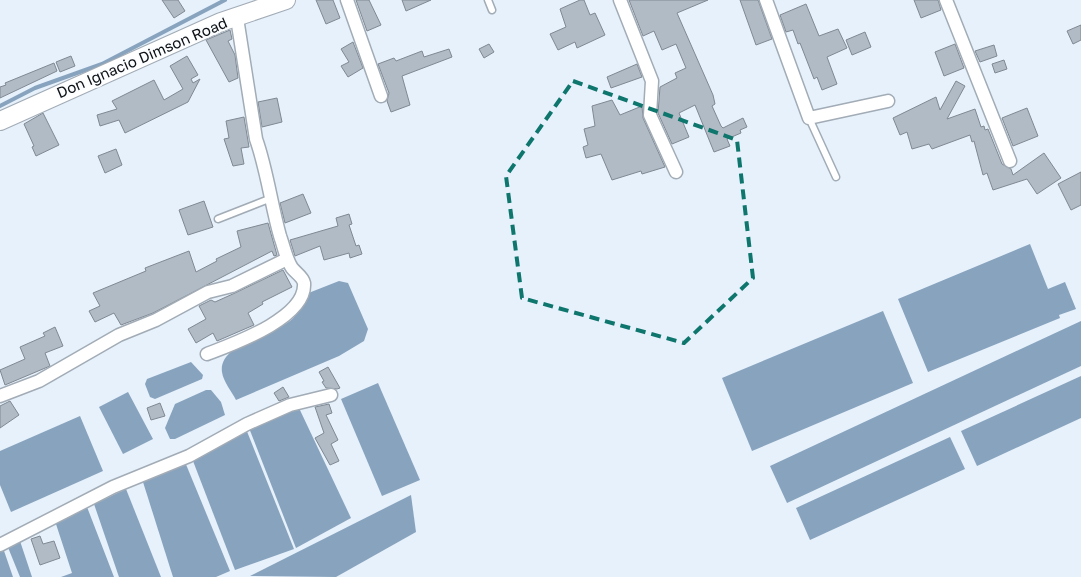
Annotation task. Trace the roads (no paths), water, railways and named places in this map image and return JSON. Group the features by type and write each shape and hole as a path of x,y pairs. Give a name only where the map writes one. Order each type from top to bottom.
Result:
{"street":[{"name":"Don Ignacio Dimson Road","path":"0,121 221,22 286,0"},
{"path":"346,0 381,96"},
{"path":"620,0 652,81 650,115 676,172"},
{"path":"766,0 810,118 888,101"},
{"path":"946,0 1010,161"},
{"path":"207,354 235,344 272,325 295,307 303,293 304,281 287,259 269,198 262,156 256,139 237,18"},
{"path":"0,396 39,381 120,335 156,320 208,292 232,286 287,259"},
{"path":"0,544 113,487 189,456 247,424 290,405 331,395"}],"lane":[{"path":"488,0 492,10"},
{"path":"810,118 836,177"},
{"path":"218,219 269,198"}],"water":[{"path":"1030,244 1048,289 1065,282 1076,309 1059,315 1060,318 928,372 898,299"},
{"path":"339,281 348,283 368,329 364,341 339,356 236,400 222,372 223,363 228,354 247,342 291,320 299,310 306,294"},
{"path":"883,311 913,383 752,451 722,378"},
{"path":"1081,321 1081,366 787,503 770,466"},
{"path":"191,362 203,375 202,379 155,399 150,397 145,384 147,379"},
{"path":"1081,376 1081,418 977,466 961,431"},
{"path":"378,383 420,480 382,496 341,399"},
{"path":"206,390 211,390 221,402 225,415 175,439 170,439 165,428 175,404"},
{"path":"128,392 153,439 123,454 99,407"},
{"path":"299,408 351,518 296,548 249,428"},
{"path":"80,416 103,471 11,512 0,485 0,451"},
{"path":"246,429 294,549 235,570 193,461"},
{"path":"950,437 965,469 810,540 796,508"},
{"path":"185,462 230,571 216,577 173,577 143,482"},
{"path":"126,489 161,577 119,577 94,504"},
{"path":"411,495 416,532 336,577 250,576"},
{"path":"87,507 114,577 61,577 72,573 55,521"},
{"path":"20,541 32,577 20,577 7,545"},
{"path":"3,548 13,577 0,577 0,549"}],"waterway":[{"path":"0,106 35,88 102,64 225,0"}]}
